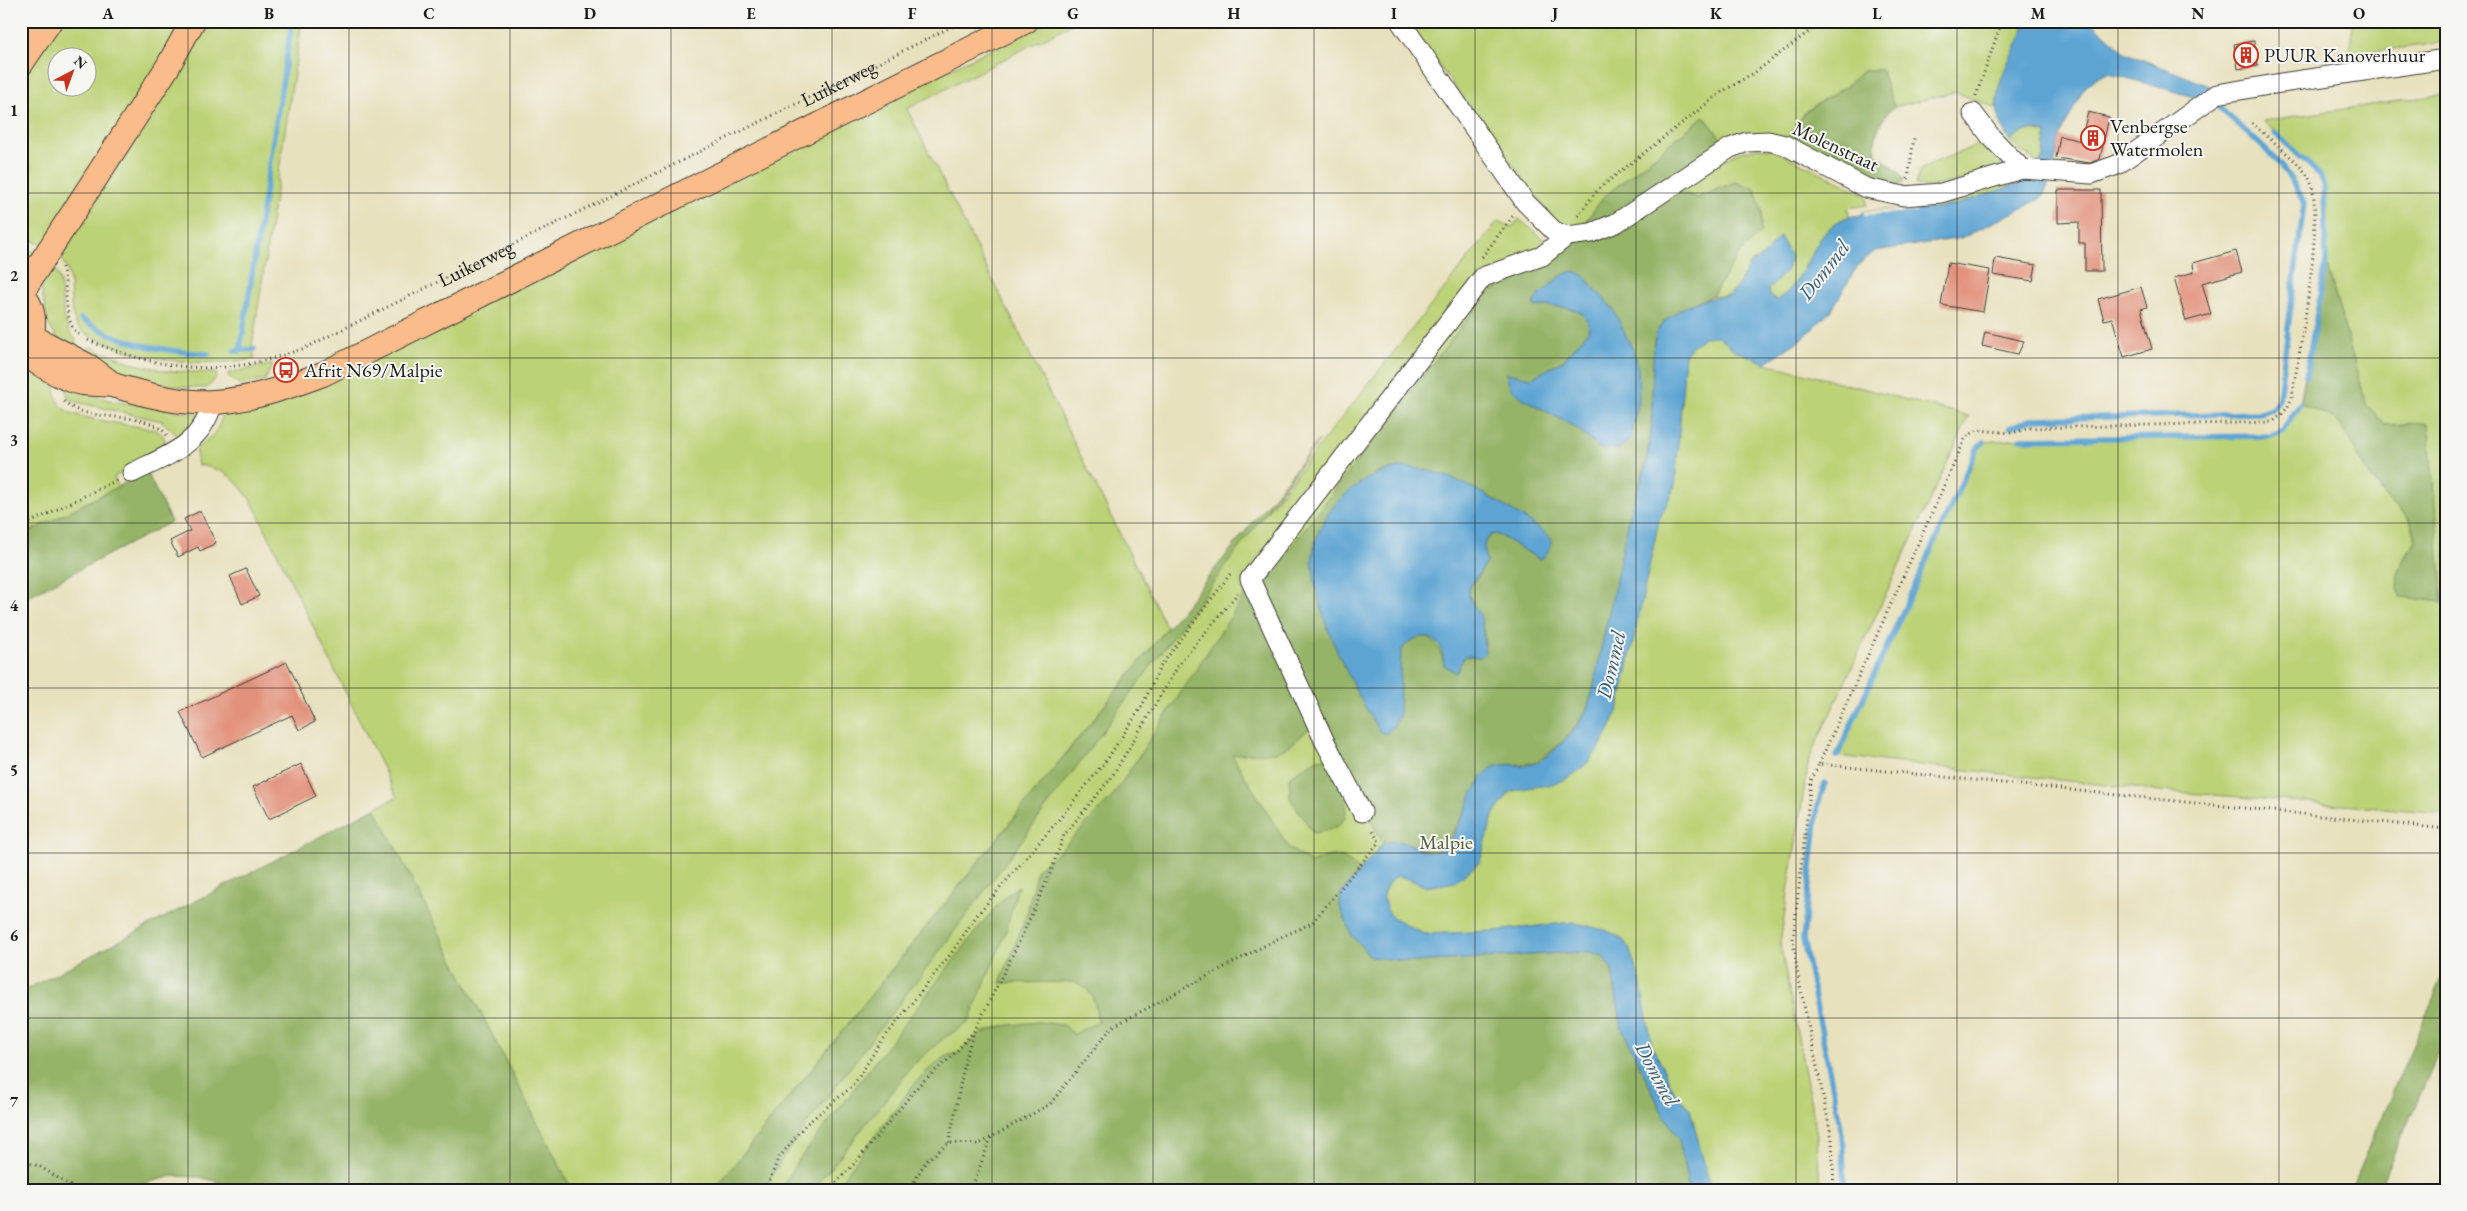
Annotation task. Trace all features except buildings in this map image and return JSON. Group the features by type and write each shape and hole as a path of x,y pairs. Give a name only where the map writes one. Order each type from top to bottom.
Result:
{"main road":[{"path":"21,29 26,21"},
{"path":"21,64 50,21"},
{"path":"25,346 34,317 28,302 22,294 167,68 193,21"},
{"name":"Luikerweg","path":"25,346 90,367 114,386 143,395 213,402 280,390 323,374 1026,21"}],"street":[{"path":"1362,812 1324,740 1250,579 1483,277 1542,256 1567,236 1548,226 1525,202 1400,21"},
{"name":"Molenstraat","path":"1567,236 1591,233 1616,223 1730,148 1747,142 1768,141 1785,145 1866,188 1904,196 1942,193 2038,170 2091,174 2117,165 2209,99 2281,83 2446,59"},
{"path":"1973,113 1991,137 2038,170"},
{"path":"132,473 189,442 200,433 209,419 213,402"}],"path":[{"name":"Luikerweg","path":"46,254 61,264 69,321 75,332 84,338 139,359 189,368 237,367 278,358 307,347 535,235 963,21"},
{"path":"1567,236 1581,210 1598,189 1723,91 1754,73 1823,21"},
{"path":"1973,113 1979,83 2002,21"},
{"path":"2424,21 2425,26 2441,24 2445,21"},
{"path":"1834,1190 1832,1139 1798,976 1793,940 1811,781 1966,437 1977,430 2012,433 2029,428 2272,422 2289,407 2314,252 2314,188 2308,175 2252,123"},
{"path":"1904,196 1914,138"},
{"path":"21,527 132,473"},
{"path":"766,1190 778,1159 805,1125 853,1086 882,1042 953,951 977,914 1061,817 1108,758 1142,706 1160,668 1234,570"},
{"path":"949,1143 966,1056 975,1030 1020,940 1050,874 1064,835 1111,778 1180,663 1250,579"},
{"path":"1819,764 2446,829"},
{"path":"909,1190 926,1161 949,1143 979,1144 1050,1104 1112,1027 1312,923 1379,842 1362,812"},
{"path":"830,1190 855,1163 920,1084 951,1057 975,1030"},
{"path":"971,1190 991,1137"},
{"path":"21,1161 39,1166 77,1190"}],"green space":[{"path":"56,21 188,21 43,246 30,239 21,238 21,73"},
{"path":"200,21 302,21 252,347 255,359 217,362 179,361 123,349 89,335 76,324 71,305 67,268 54,253"},
{"path":"1051,21 1078,21 907,109 1167,628 714,1190 572,1190 375,808 397,797 252,502 230,476 198,465 196,457 198,447 213,435 226,411"},
{"path":"1406,21 2024,21 2020,38 2001,81 1996,108 1955,92 1894,107 1881,70 1864,70 1845,87 1806,111 1787,139 1725,144 1704,116 1605,196 1581,227 1564,226 1552,218"},
{"path":"2353,21 2446,21 2446,42 2349,55"},
{"path":"1864,70 1881,70 1894,107 1881,122 1875,147 1876,154 1899,172 1904,181 1895,189 1863,179 1787,139 1806,111 1845,87"},
{"path":"2446,94 2446,813 2161,791 1837,756 1977,449 1984,442 2020,439 2271,436 2282,432 2300,404 2322,411 2339,424 2349,437 2377,486 2410,519 2415,541 2400,564 2442,601 2428,423 2385,425 2366,404 2326,262 2324,189 2321,176 2263,121"},
{"path":"1704,116 1725,144 1616,217 1581,227 1605,196"},
{"path":"2029,130 2047,133 2043,157 2039,164 2010,142 2017,135"},
{"path":"1980,144 1995,148 2004,159 2000,167 1944,184 1922,186 1915,184 1921,168"},
{"path":"1758,148 1772,149 1866,195 1867,205 1848,208 1849,216 1831,227 1822,237 1793,286 1776,300 1770,296 1768,289 1778,280 1780,237 1764,255 1751,263 1737,287 1729,296 1712,296 1739,254 1760,233 1762,213 1755,189 1735,182 1697,198 1676,191 1734,154"},
{"path":"2032,175 2028,179 1957,205 1928,209 1915,208 1915,202"},
{"path":"1735,182 1755,189 1762,213 1760,233 1739,254 1712,296 1689,305 1674,315 1657,332 1654,341 1654,392 1651,433 1644,471 1632,507 1625,548 1594,687 1586,711 1557,747 1534,763 1496,766 1488,771 1444,848 1433,852 1403,842 1383,843 1328,738 1259,588 1485,296 1545,260 1567,243 1676,191 1697,198","holes":["1575,271 1583,276 1613,309 1601,449 1573,426 1522,398 1506,374 1532,378 1564,360 1589,330 1587,321 1577,311 1569,308 1534,306 1534,301 1553,283 1569,272","1403,467 1539,559 1499,535 1493,534 1484,542 1484,565 1469,591 1470,599 1476,609 1482,627 1485,640 1484,652 1481,657 1464,657 1456,672 1444,665 1438,648 1428,638 1422,636 1415,638 1401,651 1375,473"]},
{"name":"Malpie","path":"1519,219 1546,241 1687,313 1765,363 1969,416 1809,759 1780,943 1817,1136 1820,1190 727,1190 1498,221 1512,227"},
{"path":"21,248 31,250 36,254 21,274"},
{"path":"2326,262 2366,404 2385,425 2428,423 2443,602 2400,597 2398,572 2415,541 2410,519 2392,504 2370,476 2343,429 2332,417 2300,404"},
{"path":"49,264 59,278 65,320 76,340 73,349 57,338 48,324 41,286"},
{"path":"90,347 135,364 166,371 216,373 217,377 207,388 172,386 142,380 114,370 83,355 85,350"},
{"path":"273,364 265,380 240,385 228,376 228,373"},
{"path":"21,369 57,382 55,390 57,399 69,412 98,420 155,430 163,435 166,443 147,460 114,477 118,487 21,536"},
{"path":"69,388 112,401 199,414 194,429 178,437 162,421 72,401 66,393"},
{"path":"1319,440 945,944 816,1112 784,1156 764,1190 714,1190"},
{"path":"147,472 171,522 21,600 21,536"},
{"path":"1249,589 1311,726 1300,738 1282,750 1232,755 1289,848 1311,863 1325,857 1342,857 1359,871 1341,894 1340,907 1352,936 1394,960 1415,962 1590,952 1603,956 1612,970 1622,1028 1662,1112 1679,1139 1689,1190 834,1190 915,1083 933,1065 949,1055 959,1053 979,1034 1002,1026 1038,1022 1063,1025 1074,1034 1098,1022 1090,993 1074,982 1000,983 1027,914 1037,869 1060,851 1112,797"},
{"path":"1326,758 1343,794 1346,815 1340,823 1330,830 1313,833 1290,798 1289,777 1317,759"},
{"path":"375,808 572,1190 249,1190 199,1177 174,1176 116,1190 21,1190 21,992"},
{"path":"1018,886 1005,934 968,1023 944,1038 913,1065 811,1190 781,1190 795,1165 984,921 1005,897"},
{"path":"2446,969 2446,1036 2378,1190 2350,1190"}],"water":[{"name":"Dommel","path":"2024,21 2090,21 2126,53 2212,87 2194,97 2109,73 2095,78 2083,90 2060,136 2052,177 2043,196 2038,200 1962,238 1875,251 1858,265 1831,311 1803,338 1765,363 1734,350 1718,336 1704,337 1693,345 1685,355 1675,486 1659,520 1620,704 1604,739 1589,761 1570,777 1552,784 1509,793 1493,816 1480,862 1455,882 1426,887 1397,876 1387,885 1383,895 1386,908 1392,917 1424,934 1494,931 1573,922 1608,931 1621,938 1629,948 1640,980 1652,1045 1675,1093 1690,1109 1711,1190 1689,1190 1679,1139 1662,1112 1622,1028 1612,970 1603,956 1590,952 1415,962 1371,957 1352,936 1340,907 1341,894 1383,843 1403,842 1430,852 1442,849 1456,830 1475,789 1489,770 1499,765 1528,765 1540,761 1563,742 1586,711 1593,690 1631,509 1647,464 1651,432 1655,337 1663,323 1689,305 1699,301 1729,296 1737,287 1751,263 1764,255 1780,236 1791,257 1787,270 1768,289 1770,296 1776,300 1788,291 1798,279 1821,238 1831,227 1844,218 1861,215 1864,211 1915,208 1923,210 1955,205 2032,179 2043,157 2047,133 2036,130 2027,131 2018,135 2010,142 2003,130 1997,108 1997,98 2002,77 2020,38"},
{"path":"1575,271 1583,275 1613,309 1633,350 1638,368 1639,400 1631,438 1619,449 1601,449 1573,426 1522,398 1510,387 1506,373 1532,378 1564,360 1589,330 1587,321 1577,311 1569,308 1534,306 1534,301 1553,283 1569,272"},
{"path":"1403,467 1441,474 1476,489 1542,530 1551,540 1551,547 1543,558 1539,559 1499,535 1493,534 1486,540 1484,547 1486,563 1470,587 1469,597 1481,617 1485,653 1481,657 1464,657 1456,673 1444,665 1439,645 1434,640 1424,637 1413,639 1404,646 1401,651 1399,716 1394,726 1385,734 1379,731 1338,653 1316,589 1313,559 1320,528 1338,501 1365,480 1379,473"}],"pier":[{"path":"1915,208 1916,212 1864,215 1864,211"}],"waterway":[{"path":"240,351 292,21"},
{"path":"2010,427 2033,419 2261,413 2272,409 2279,399 2304,204 2288,175 2276,161 2212,101"},
{"path":"2275,133 2321,176 2324,189 2326,262 2306,376"},
{"path":"81,319 111,335 142,345 174,351 208,354"},
{"path":"234,351 254,349"},
{"path":"2020,439 2271,436 2282,432 2300,404"},
{"path":"1837,756 1977,449 1984,442"},
{"path":"1825,783 1818,804 1803,939 1842,1134 1845,1190"}],"place":[{"name":"PUUR Kanoverhuur","path":"2246,55"},
{"name":"Venbergse Watermolen","path":"2093,138"},
{"name":"Afrit N69/Malpie","path":"286,370"}]}
